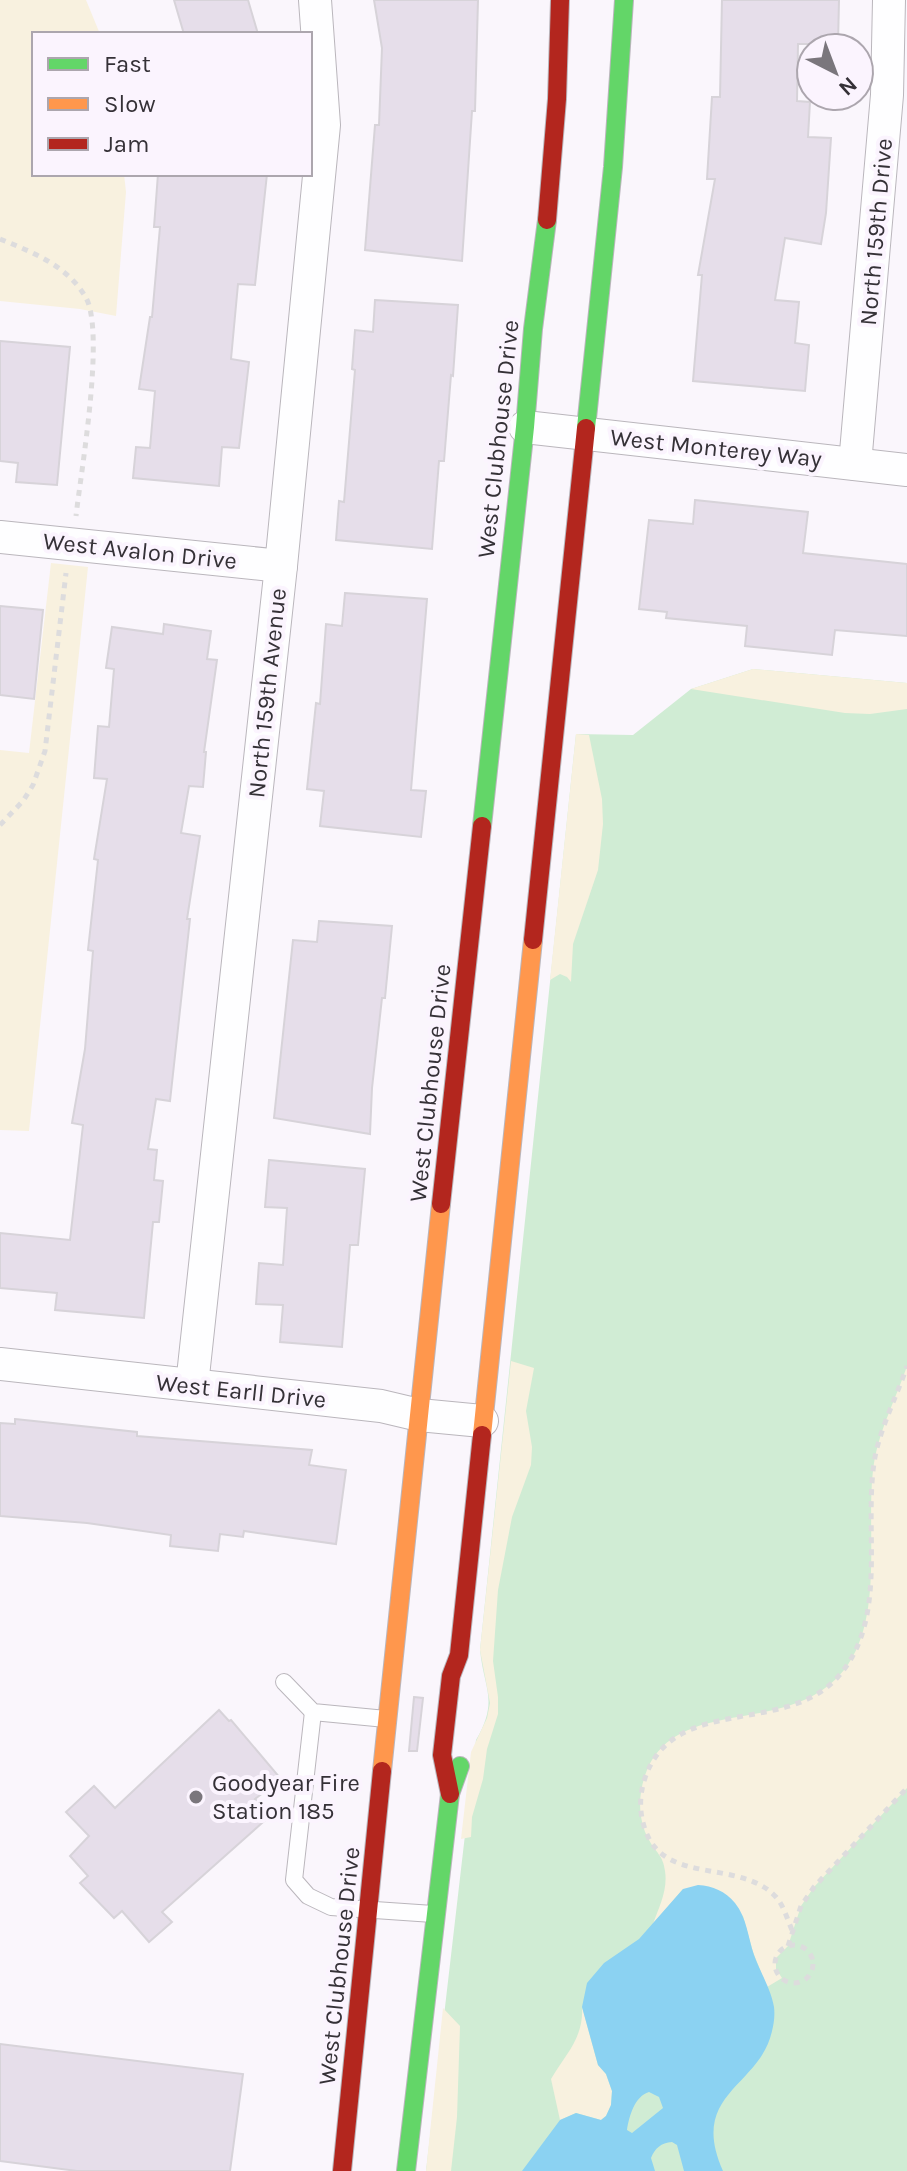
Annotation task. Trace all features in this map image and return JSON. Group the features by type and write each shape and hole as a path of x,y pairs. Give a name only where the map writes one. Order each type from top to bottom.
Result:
{"street":[{"name":"North 159th Avenue","path":"192,1385 281,566 324,125 315,0"},
{"name":"West Clubhouse Drive","path":"342,2171 365,2008 368,1909 387,1719 525,427 557,99 560,0"},
{"path":"450,1794 442,1755 451,1676 459,1655 613,167 624,0"},
{"name":"North 159th Drive","path":"855,464 887,95 889,0"},
{"name":"West Monterey Way","path":"525,427 907,470"},
{"name":"West Avalon Drive","path":"0,537 281,566"},
{"name":"West Earll Drive","path":"0,1364 381,1406 419,1415 482,1421"},
{"path":"459,1655 472,1683"},
{"path":"406,2171 418,2014 436,1914 450,1794 465,1743"}],"lane":[{"path":"284,1682 313,1712 387,1719"},
{"path":"313,1712 294,1880 308,1896 331,1907 436,1914"}],"path":[{"path":"792,1930 780,1902 764,1887 734,1876 673,1862 661,1854 650,1842 644,1827 640,1807 642,1786 648,1768 673,1737 689,1728 713,1721 770,1712 795,1704 832,1682 846,1668 855,1651 869,1593 873,1539 871,1486 875,1456 907,1366"},
{"path":"788,1946 807,1950 813,1962 810,1974 800,1982 788,1982 776,1969 776,1958 788,1946 801,1906 814,1887 907,1788"}],"green space":[{"path":"753,669 907,683 907,2171 426,2171 476,1740 487,1715 488,1695 480,1650 576,734 633,735 691,689"}],"sand":[{"path":"0,0 86,0 99,32 32,32 32,176 124,176 126,192 116,316 0,301"},
{"path":"51,563 88,567 29,1131 0,1130 0,750 29,753"},
{"path":"753,669 907,683 907,709 870,714 845,713 691,689"},
{"path":"576,734 589,735 602,799 603,824 598,870 573,944 571,982 560,974 550,980"},
{"path":"511,1361 534,1368 526,1411 532,1447 531,1465 512,1517 498,1590 493,1661 498,1714 472,1817 471,1837 461,1839 471,1752 487,1718 490,1703 480,1650"},
{"path":"907,1366 907,1788 814,1887 801,1906 788,1946 776,1958 776,1969 782,1978 767,1987 743,1916 683,1889 653,1924 666,1878 663,1861 642,1823 642,1787 647,1770 663,1747 684,1732 795,1704 821,1691 844,1670 857,1648 870,1595 875,1457"},
{"path":"582,2007 598,2065 606,2074 612,2091 611,2105 601,2120 576,2113 560,2120 551,2079 577,2037"},
{"path":"443,2008 460,2026 457,2117 451,2171 426,2171"}],"water":[{"path":"698,1885 709,1887 723,1892 735,1903 745,1922 774,2007 773,2028 765,2050 720,2107 714,2124 715,2145 723,2171 684,2171 677,2145 672,2142 662,2145 653,2154 651,2158 655,2171 522,2171 560,2120 576,2113 601,2120 606,2116 612,2091 606,2074 598,2065 582,2007 587,1983 604,1963 639,1939 683,1889","holes":["649,2092 659,2097 663,2108 632,2133 627,2130 636,2102"]}],"building":[{"path":"174,0 248,0 257,32 183,32"},
{"path":"374,0 478,0 475,111 472,111 462,261 365,250 375,125 379,125 382,48"},
{"path":"722,0 839,0 838,32 795,32 795,112 809,112 808,137 831,138 821,244 785,238 775,300 799,302 795,343 809,345 805,391 693,381 702,275 698,275 715,179 707,179 712,97 720,97"},
{"path":"158,176 267,176 255,285 238,284 231,359 249,362 239,448 222,447 219,486 133,478 136,447 150,448 155,391 139,389 152,317 160,227 154,227"},
{"path":"375,300 458,305 444,461 439,461 432,549 336,540 339,501 344,502 355,370 352,369 355,330 373,332"},
{"path":"0,341 70,347 57,485 16,482 18,463 0,461"},
{"path":"695,500 808,512 803,553 907,564 907,636 835,630 832,655 745,646 747,626 666,618 667,612 639,609 649,520 693,524"},
{"path":"345,593 427,599 411,790 426,791 421,837 320,826 324,791 307,789 316,703 320,704 326,624 342,626"},
{"path":"0,606 43,610 34,699 0,695"},
{"path":"164,624 211,631 207,659 217,660 204,752 203,787 189,786 181,833 200,836 187,919 190,919 170,1101 156,1099 148,1149 157,1150 154,1180 163,1181 159,1222 153,1222 144,1318 55,1310 57,1293 0,1288 0,1233 70,1240 83,1125 72,1123 85,1049 93,951 88,950 98,860 94,859 107,779 94,778 98,726 109,727 114,669 106,668 112,627 163,634"},
{"path":"319,921 392,926 372,1088 370,1134 274,1118 293,940 317,942"},
{"path":"269,1160 365,1169 358,1245 350,1245 342,1347 280,1342 283,1305 256,1304 259,1263 283,1265 287,1208 265,1207"},
{"path":"15,1419 137,1432 137,1436 312,1450 309,1465 346,1470 336,1544 244,1531 243,1537 220,1534 218,1551 170,1546 171,1535 87,1523 0,1516 0,1423 15,1424"},
{"path":"414,1697 423,1698 417,1751 409,1751"},
{"name":"Goodyear Fire Station 185","path":"219,1710 281,1779 255,1799 271,1815 162,1912 172,1922 149,1942 122,1911 114,1918 80,1883 88,1876 70,1856 89,1836 66,1812 94,1786 115,1808"},
{"path":"0,2044 243,2074 230,2171 77,2171 0,2161"}],"traffic: fast":[{"path":"586,428 613,167 624,0"},
{"path":"482,826 547,220"},
{"path":"406,2171 450,1794 460,1766"}],"traffic: slow":[{"path":"482,1435 533,940"},
{"path":"382,1771 441,1204"}],"traffic: jam":[{"path":"547,220 557,99 560,0"},
{"path":"533,940 586,428"},
{"path":"441,1204 482,826"},
{"path":"450,1794 442,1755 451,1676 459,1655 482,1435"},
{"path":"342,2171 382,1771"}],"place":[{"name":"Goodyear Fire Station 185","path":"196,1797"}]}
